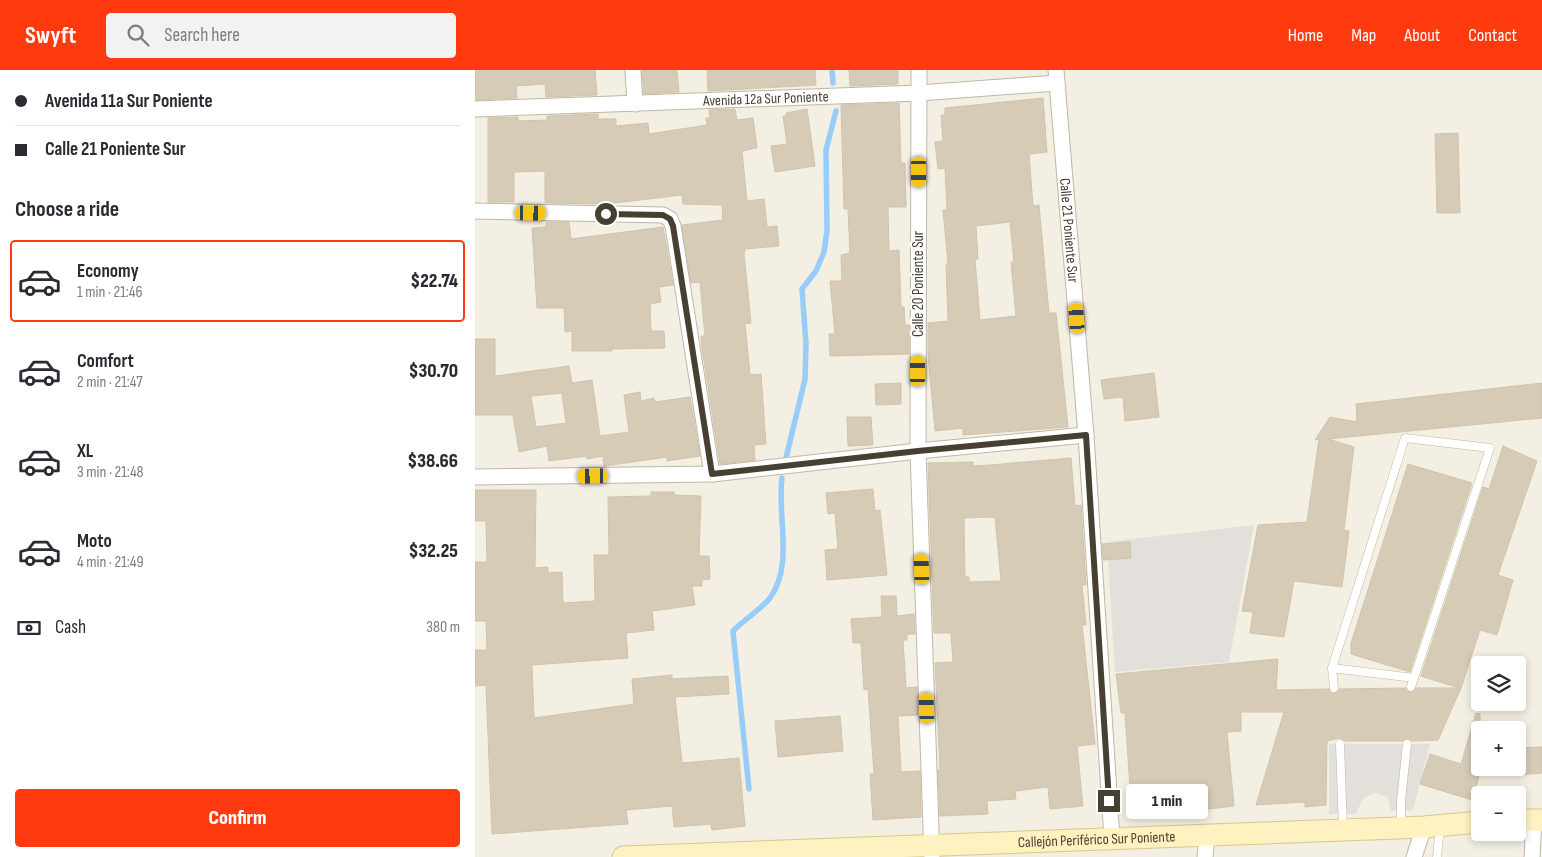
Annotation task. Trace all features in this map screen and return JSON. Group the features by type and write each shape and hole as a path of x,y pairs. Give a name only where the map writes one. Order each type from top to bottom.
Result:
{"main road":[{"name":"Callejón Periférico Sur Poniente","path":"623,857 932,852 1112,839 1471,823"}],"street":[{"path":"633,70 635,104"},
{"name":"Calle 20 Poniente Sur","path":"919,70 918,451 932,852"},
{"name":"Avenida 12a Sur Poniente","path":"475,109 919,93 1057,77"},
{"name":"Calle 21 Poniente Sur","path":"1057,77 1086,435 1112,839"},
{"path":"475,212 663,215 670,219 673,226 712,474"},
{"path":"475,477 712,474 918,451 1086,435"},
{"path":"1531,820 1532,857"},
{"path":"1414,857 1432,826"},
{"path":"1205,857 1207,835"}],"lane":[{"path":"1334,688 1332,668 1405,438 1489,448 1411,687"},
{"path":"1332,668 1414,678"},
{"path":"1341,744 1343,829"},
{"path":"1401,827 1401,801 1407,744"},
{"path":"1432,826 1437,857"}],"shaded area":[{"path":"1254,525 1229,662 1115,672 1107,542"},
{"path":"1329,744 1430,744 1413,810 1391,811 1388,797 1374,793 1364,798 1355,814 1329,814"}],"building":[{"path":"475,70 595,70 597,95 546,97 545,84 516,86 517,98 475,100"},
{"path":"642,70 677,70 679,92 644,94"},
{"path":"707,70 815,70 816,85 708,91"},
{"path":"849,70 898,70 898,84 850,86"},
{"path":"1043,98 1047,152 1029,154 1033,206 1039,205 1049,313 1056,313 1068,427 963,435 963,428 935,431 928,354 928,323 948,321 946,264 948,263 943,210 947,210 945,168 938,169 935,142 943,141 941,115 945,115 945,108","holes":["1010,222 1014,262 1011,262 1016,316 980,320 975,259 978,259 976,226"]},
{"path":"899,103 901,163 905,163 906,207 888,207 889,251 899,250 901,307 904,307 905,325 909,325 909,354 830,356 829,334 835,334 830,281 842,281 841,255 850,253 848,209 844,209 841,105"},
{"path":"735,109 737,120 753,118 757,148 742,151 747,201 764,199 767,227 777,226 779,246 745,249 744,254 751,323 745,324 750,375 761,374 766,444 754,445 755,460 720,464 702,348 701,336 705,336 700,282 691,283 682,225 723,220 722,205 683,204 682,195 606,204 545,203 545,171 514,172 514,202 488,202 488,118 518,117 518,121 547,120 547,116 598,114 598,119 616,119 616,126 648,123 649,134 707,125 706,118 710,118 709,110"},
{"path":"807,109 815,166 775,172 771,146 787,144 783,116 786,116 786,113"},
{"path":"1458,133 1460,213 1437,213 1435,134"},
{"path":"546,222 569,222 571,239 663,227 673,285 659,287 661,302 650,304 651,331 664,331 665,348 572,351 572,331 565,332 564,308 537,308 532,228 546,227"},
{"path":"475,339 495,339 495,376 569,366 572,383 592,380 600,436 629,432 624,395 640,392 641,401 654,398 655,402 690,397 700,456 667,461 667,457 604,466 603,456 587,459 586,456 549,461 547,446 519,452 513,415 475,415","holes":["562,393 566,423 536,427 531,396"]},
{"path":"1154,373 1159,417 1125,421 1123,397 1104,399 1101,380"},
{"path":"901,383 901,404 876,405 875,384"},
{"path":"1542,383 1542,418 1328,439 1354,447 1344,530 1349,531 1342,587 1294,581 1284,637 1250,633 1253,612 1242,611 1258,525 1307,522 1319,439 1315,440 1330,417 1357,422 1356,404"},
{"path":"847,417 871,417 873,445 848,446"},
{"path":"1503,446 1537,461 1498,575 1513,580 1497,635 1480,630 1461,688 1438,740 1411,741 1407,738 1403,741 1345,741 1340,738 1327,741 1326,805 1305,807 1305,802 1256,805 1284,712 1241,712 1241,731 1227,732 1234,806 1201,810 1201,807 1146,807 1141,789 1130,788 1125,713 1121,713 1116,674 1278,659 1276,690 1329,689 1334,694 1339,689 1406,688 1412,693 1416,688 1459,688 1421,676 1483,487 1489,489"},
{"path":"1071,458 1075,506 1081,505 1086,585 1082,585 1086,625 1082,625 1095,744 1077,746 1083,806 1050,809 1048,787 1015,791 1016,799 987,801 988,814 940,816 938,770 940,770 935,663 953,662 951,633 934,633 928,463 973,462 973,466","holes":["995,517 1001,581 969,582 969,577 965,577 964,518"]},
{"path":"1408,464 1472,483 1410,672 1351,654 1351,643"},
{"path":"873,489 875,511 880,510 887,575 827,580 825,550 838,549 835,513 828,514 826,493"},
{"path":"475,490 536,490 535,568 548,567 548,573 562,572 563,603 595,601 594,555 609,555 608,497 651,496 651,492 674,492 674,495 701,496 699,556 709,556 710,579 702,580 702,586 692,586 695,605 652,611 654,630 626,633 628,658 532,665 534,718 634,704 632,679 672,675 672,679 728,676 729,694 675,697 682,763 739,758 745,826 712,830 711,824 674,827 672,806 626,810 628,824 492,834 486,685 475,686 475,650 487,650 486,621 475,621 475,562 487,562 486,521 475,521"},
{"path":"1130,542 1131,558 1103,560 1102,544"},
{"path":"881,596 896,596 897,616 914,614 915,634 907,634 907,640 903,640 906,688 917,687 918,715 898,716 901,772 920,771 921,817 873,820 870,774 874,774 868,689 864,690 861,643 853,643 851,619 882,617"},
{"path":"1476,713 1480,714 1480,721 1474,721"},
{"path":"840,716 843,751 778,757 775,721"},
{"path":"1471,730 1471,776 1479,776 1476,786 1471,786 1471,800 1420,784 1430,754 1461,764"},
{"path":"1542,747 1542,773 1526,774 1526,748"}],"waterway":[{"path":"832,70 833,83"},
{"path":"786,458 805,379 806,344 802,289 816,271 824,252 827,231 826,150 836,111"},
{"path":"749,789 733,631 767,602 777,585 783,556 782,478"}],"route":[{"path":"606,214 663,215 670,219 673,226 712,474 918,451 1086,435 1109,801"}]}
